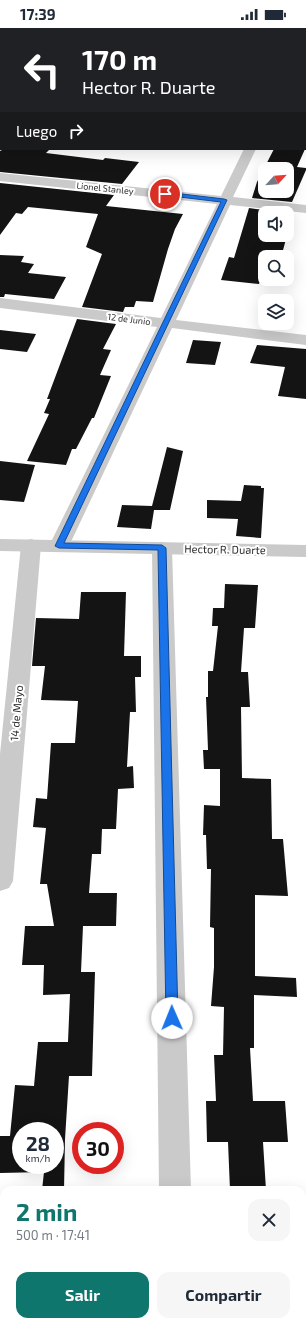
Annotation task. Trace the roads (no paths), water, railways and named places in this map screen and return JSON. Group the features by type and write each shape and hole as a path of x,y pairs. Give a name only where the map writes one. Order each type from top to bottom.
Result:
{"street":[{"path":"59,546 224,200 249,150"},
{"name":"Lionel Stanley","path":"0,177 306,209"},
{"name":"12 de Junio","path":"0,304 306,340"},
{"name":"Hector R. Duarte","path":"0,545 306,552"},
{"name":"14 de Mayo","path":"0,881 31,545"},
{"path":"162,548 175,1186"}]}
